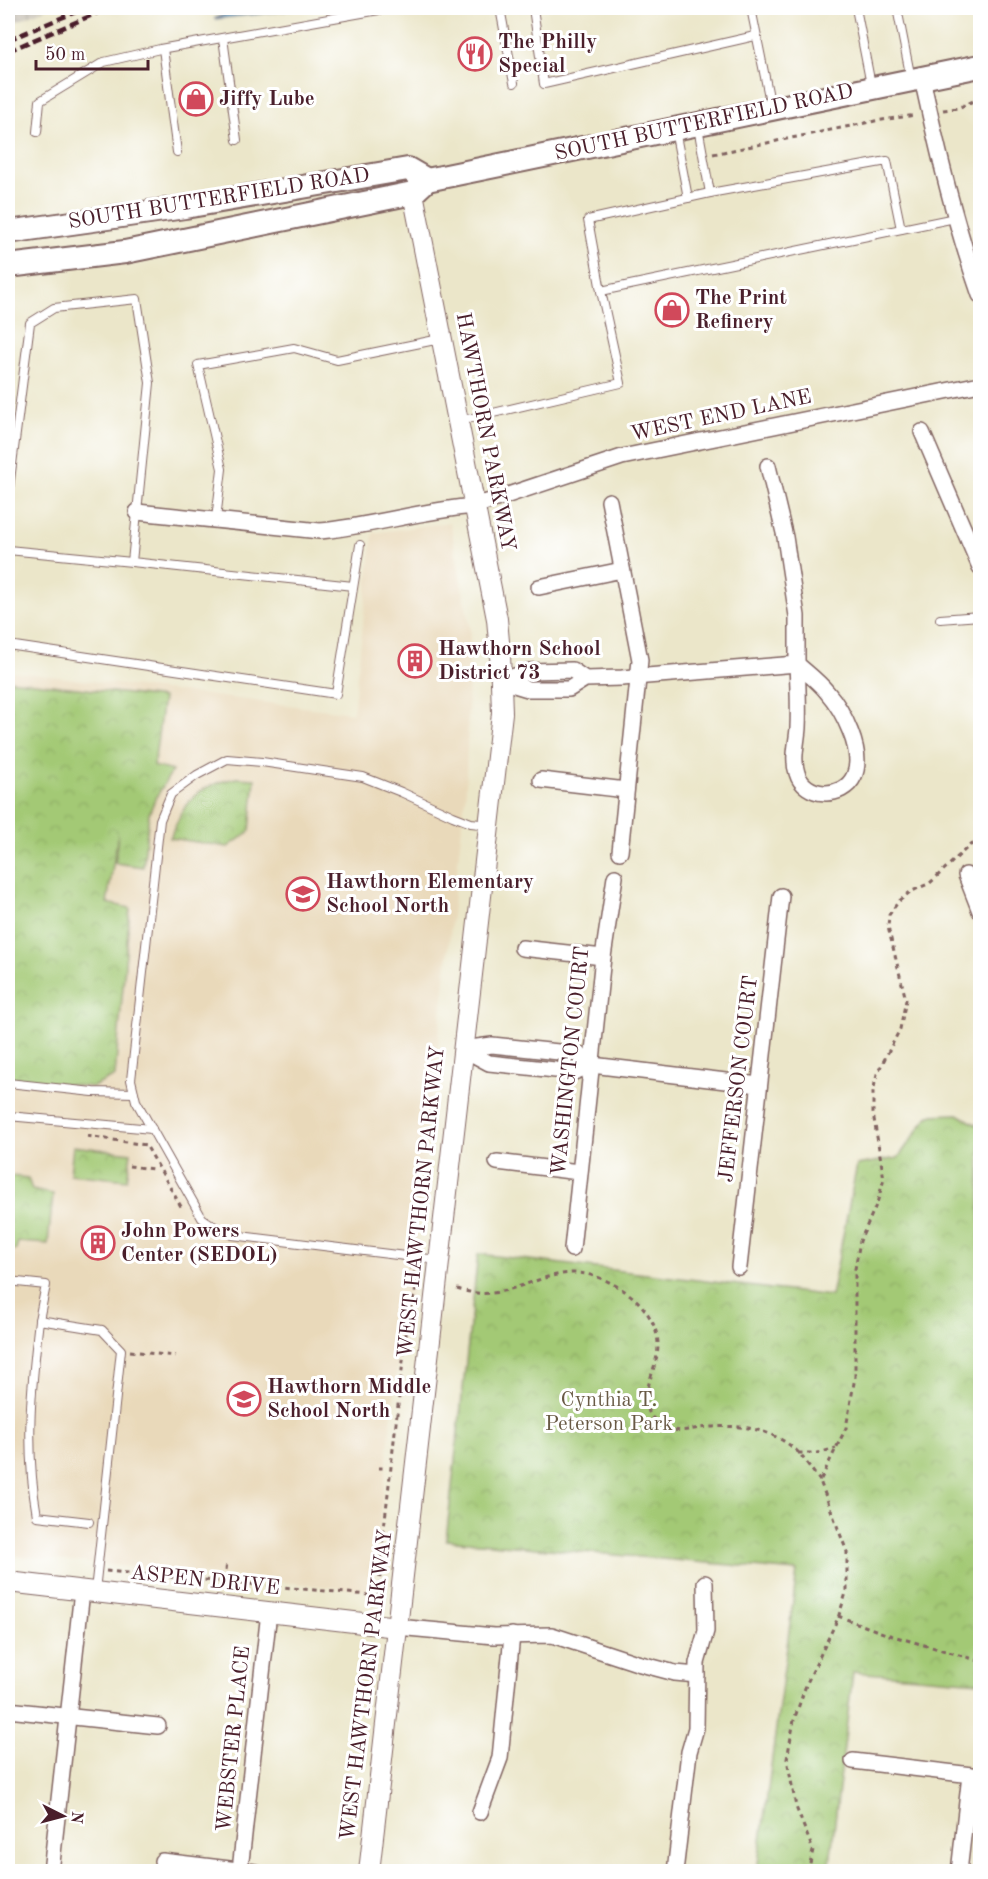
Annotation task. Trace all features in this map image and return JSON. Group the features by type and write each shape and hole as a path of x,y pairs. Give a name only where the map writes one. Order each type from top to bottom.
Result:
{"main road":[{"name":"SOUTH BUTTERFIELD ROAD","path":"8,266 125,252 697,124 981,66"},
{"name":"SOUTH BUTTERFIELD ROAD","path":"8,232 185,207 408,169 420,187"}],"street":[{"path":"916,79 929,113 955,218 977,276 981,295"},
{"name":"HAWTHORN PARKWAY","path":"420,187 442,339 497,619 501,681"},
{"name":"WEST END LANE","path":"137,512 320,531 348,528 450,508 475,506 622,457 981,384"},
{"path":"922,432 981,567"},
{"path":"501,681 529,671 572,670 585,680 797,664 827,691 852,736 857,764 855,775 849,783 840,790 820,793 809,790 801,783 797,775 794,763 798,729 797,664 797,616 785,537 768,466"},
{"path":"609,501 640,660 620,852"},
{"path":"539,587 622,570"},
{"name":"WEST HAWTHORN PARKWAY","path":"369,1872 502,713 501,681"},
{"path":"541,780 626,790"},
{"path":"966,875 981,911"},
{"name":"WASHINGTON COURT","path":"572,1249 603,957 615,877"},
{"name":"JEFFERSON COURT","path":"739,1267 781,896"},
{"path":"522,948 603,957"},
{"path":"463,1049 492,1045 578,1054 592,1065 759,1085"},
{"path":"497,1162 579,1172"},
{"name":"ASPEN DRIVE","path":"8,1582 397,1627"},
{"path":"675,1872 689,1752 696,1728 697,1664 706,1631 705,1583"},
{"path":"49,1870 88,1592"},
{"name":"WEBSTER PLACE","path":"248,1871 269,1612"},
{"path":"397,1627 464,1634 552,1635 637,1663 675,1673 697,1675"},
{"path":"480,1812 500,1758 512,1635"},
{"path":"8,1710 158,1726"},
{"path":"853,1761 975,1776 959,1872"},
{"path":"162,1862 248,1871"}],"lane":[{"path":"37,132 40,101 104,62 163,49 390,8"},
{"path":"500,8 514,83"},
{"path":"533,8 544,84 755,36"},
{"path":"751,8 771,109"},
{"path":"856,8 872,88"},
{"path":"897,8 916,79"},
{"path":"223,38 237,140"},
{"path":"163,49 177,152"},
{"path":"697,124 711,193"},
{"path":"675,129 688,198"},
{"path":"458,422 621,383 588,220 711,193 887,161 901,229"},
{"path":"601,291 955,218"},
{"path":"8,496 30,323 54,308 137,299 150,383 132,562"},
{"path":"216,519 222,469 198,364 294,348 337,360 442,339"},
{"path":"8,645 336,694 360,545"},
{"path":"8,550 353,586"},
{"path":"940,619 981,616"},
{"path":"439,1260 232,1235 202,1218 136,1101 131,1080 160,820 171,794 197,775 227,759 363,777 471,823 489,825"},
{"path":"8,1083 93,1092 134,1093"},
{"path":"8,1116 152,1129"},
{"path":"8,1281 46,1285 39,1320 31,1393 29,1443 37,1516 88,1522"},
{"path":"39,1320 102,1330 122,1350 97,1570 88,1592"}],"path":[{"path":"711,154 875,121 958,108 981,98"},
{"path":"820,1481 846,1428 855,1377 855,1269 860,1241 878,1203 884,1179 873,1113 873,1092 877,1074 900,1029 906,1000 888,927 889,915 898,902 910,892 930,883 970,845 981,842"},
{"path":"76,1135 146,1145 186,1213"},
{"path":"129,1166 153,1169"},
{"path":"378,1605 382,1546 408,1317 418,1282 411,1268 401,1266"},
{"path":"457,1289 480,1294 498,1292 563,1273 584,1273 621,1288 640,1304 653,1322 658,1344 646,1398 648,1410 654,1420 666,1428 678,1431 725,1426 765,1431 798,1453 820,1481 847,1552 847,1590 838,1616 806,1685 794,1720 787,1759 796,1808 813,1850 808,1872"},
{"path":"122,1350 176,1356"},
{"path":"798,1453 818,1453 836,1448"},
{"path":"226,1570 227,1563"},
{"path":"97,1570 388,1597"},
{"path":"838,1616 886,1634 981,1661"}],"shaded area":[{"path":"8,8 47,8 8,25"},
{"path":"450,522 470,628 466,788 410,1297 398,1359 372,1591 8,1555 8,671 353,713 373,533"}],"green space":[{"path":"8,680 163,698 154,766 172,771 149,814 143,867 115,863 118,834 107,903 130,908 115,1076 93,1087 8,1079"},
{"path":"236,778 255,779 250,831 228,847 170,838 181,814 193,797 210,786"},
{"name":"Cynthia T. Peterson Park","path":"958,1114 980,1127 980,1682 853,1672 829,1871 757,1871 797,1571 446,1540 478,1254 831,1296 857,1165 898,1158 929,1115"},
{"path":"73,1146 131,1153 127,1180 70,1174"},
{"path":"10,1176 28,1178 32,1190 53,1194 48,1244 18,1242 16,1250 8,1250 8,1178"}],"water":[{"path":"239,8 299,8 214,19"}],"railway":[{"path":"8,40 85,8"},
{"path":"8,51 109,8"}],"place":[{"name":"The Philly Special","path":"475,54"},
{"name":"Jiffy Lube","path":"196,99"},
{"name":"The Print Refinery","path":"672,310"},
{"name":"Hawthorn School District 73","path":"415,661"},
{"name":"Hawthorn Elementary School North","path":"303,894"},
{"name":"John Powers Center (SEDOL)","path":"98,1243"},
{"name":"Hawthorn Middle School North","path":"244,1399"}]}
